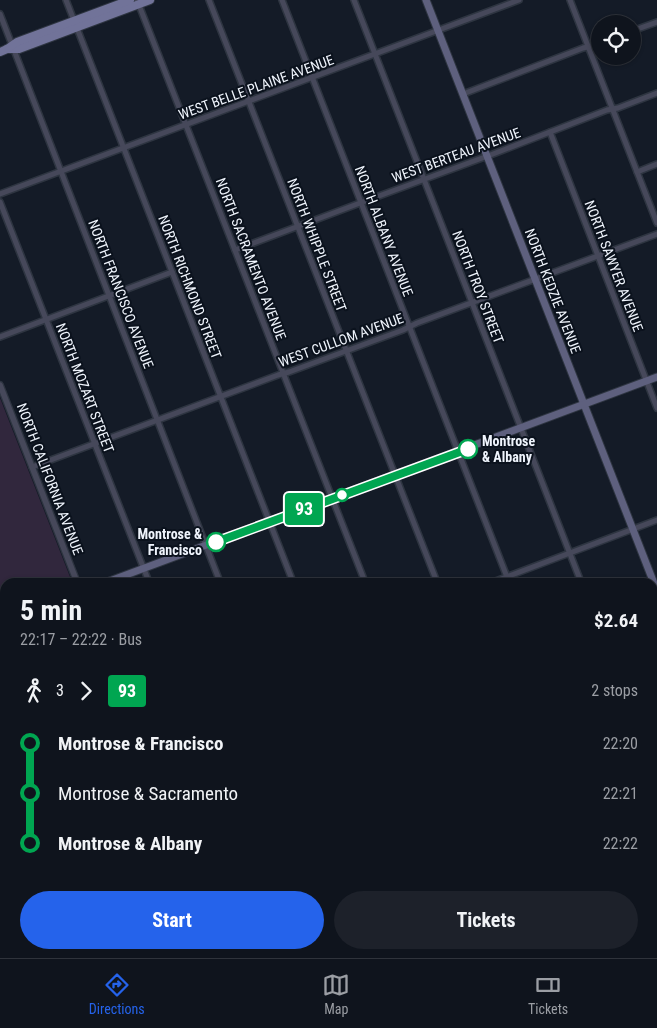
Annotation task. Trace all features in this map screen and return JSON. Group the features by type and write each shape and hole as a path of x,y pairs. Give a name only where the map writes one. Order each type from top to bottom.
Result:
{"main road":[{"path":"76,24 130,0"},
{"path":"8,49 16,42 76,24 138,2 150,0"},
{"name":"NORTH KEDZIE AVENUE","path":"426,0 652,578"},
{"path":"119,578 657,377"}],"street":[{"name":"NORTH RICHMOND STREET","path":"66,0 291,578"},
{"name":"NORTH WHIPPLE STREET","path":"209,0 435,578"},
{"name":"NORTH ALBANY AVENUE","path":"282,0 507,578"},
{"name":"NORTH TROY STREET","path":"354,0 579,578"},
{"name":"WEST BELLE PLAINE AVENUE","path":"0,194 438,31 500,5 519,0"},
{"path":"570,0 657,223"},
{"name":"NORTH SACRAMENTO AVENUE","path":"138,2 363,578"},
{"name":"NORTH FRANCISCO AVENUE","path":"0,14 8,49 61,171 218,578"},
{"path":"641,28 657,22"},
{"path":"463,94 591,46"},
{"name":"WEST BERTEAU AVENUE","path":"235,250 608,109 618,108 657,93"},
{"name":"NORTH SAWYER AVENUE","path":"550,132 657,408"},
{"path":"637,172 657,164"},
{"name":"NORTH MOZART STREET","path":"0,202 147,578"},
{"name":"WEST CULLOM AVENUE","path":"32,467 657,234"},
{"path":"0,336 172,272"},
{"name":"NORTH CALIFORNIA AVENUE","path":"0,385 75,578"},
{"path":"513,578 657,520"}],"shaded area":[{"path":"0,398 70,578 0,578"}],"bus line":[{"name":"93","path":"216,542 468,449"}],"place":[{"name":"Montrose & Albany","path":"468,449"},
{"name":"Montrose & Francisco","path":"216,542"}]}
